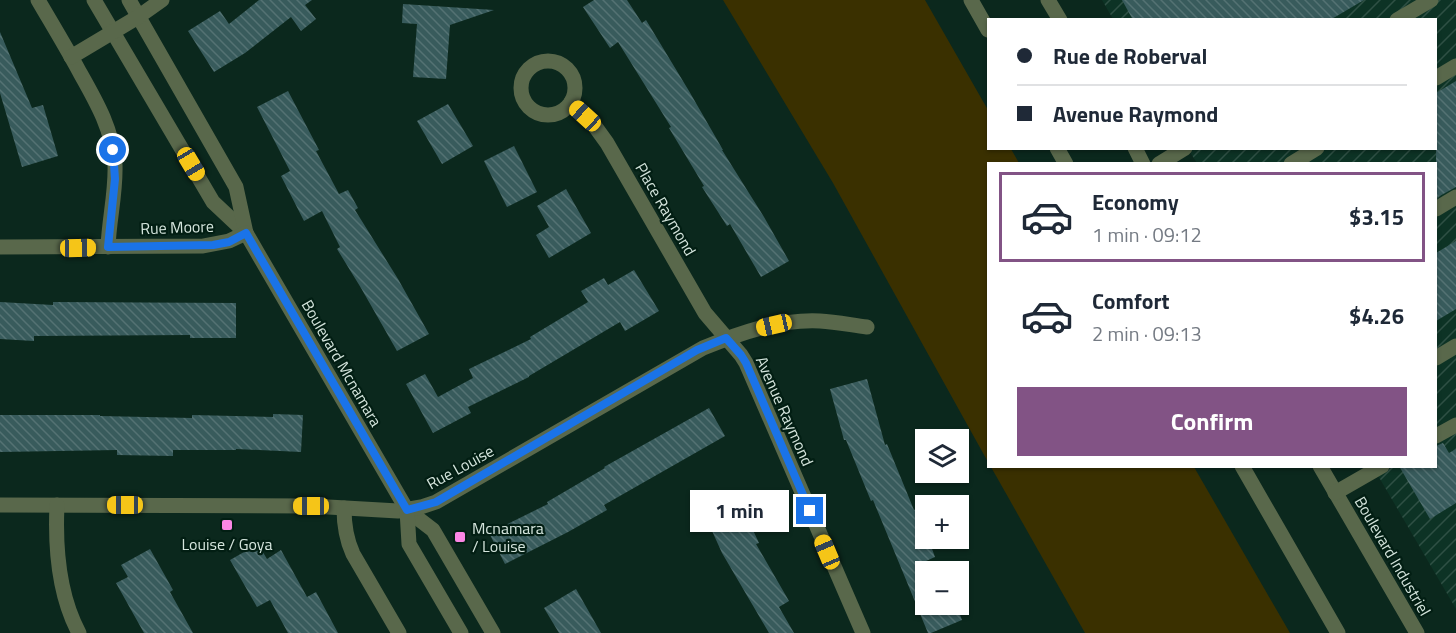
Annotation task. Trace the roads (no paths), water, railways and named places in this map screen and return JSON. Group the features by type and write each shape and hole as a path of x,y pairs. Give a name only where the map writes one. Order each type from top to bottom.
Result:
{"street":[{"path":"38,0 106,122 113,150 115,179 108,247"},
{"name":"Boulevard Mcnamara","path":"94,0 213,202 246,233 407,510 433,530 493,633"},
{"name":"Boulevard Mcnamara","path":"129,0 236,188 246,233"},
{"path":"71,57 162,0"},
{"path":"971,0 987,28"},
{"path":"1048,0 1059,18"},
{"path":"1400,18 1431,0"},
{"path":"1437,77 1456,66"},
{"name":"Place Raymond","path":"571,102 594,125 607,143 705,313 726,338"},
{"path":"1162,162 1182,150"},
{"path":"1294,162 1314,150"},
{"path":"1437,208 1456,197"},
{"name":"Rue Moore","path":"0,248 213,245 229,242 246,233"},
{"name":"Rue Louise","path":"0,505 311,506 382,511 407,510 436,502 697,350 726,338 789,322 820,321 867,327"},
{"name":"Avenue Raymond","path":"726,338 748,367 863,633"},
{"path":"1437,357 1456,346"},
{"path":"1437,435 1456,425"},
{"path":"1243,468 1338,633"},
{"name":"Boulevard Industriel","path":"1321,468 1417,633"},
{"path":"1335,493 1379,468"},
{"path":"57,505 56,539 59,571 63,592 79,633"},
{"path":"344,508 350,549 399,633"},
{"name":"Boulevard Mcnamara","path":"407,510 409,544 461,633"}],"place":[{"name":"Louise / Goya","path":"227,525"},
{"name":"Mcnamara / Louise","path":"460,537"}]}
